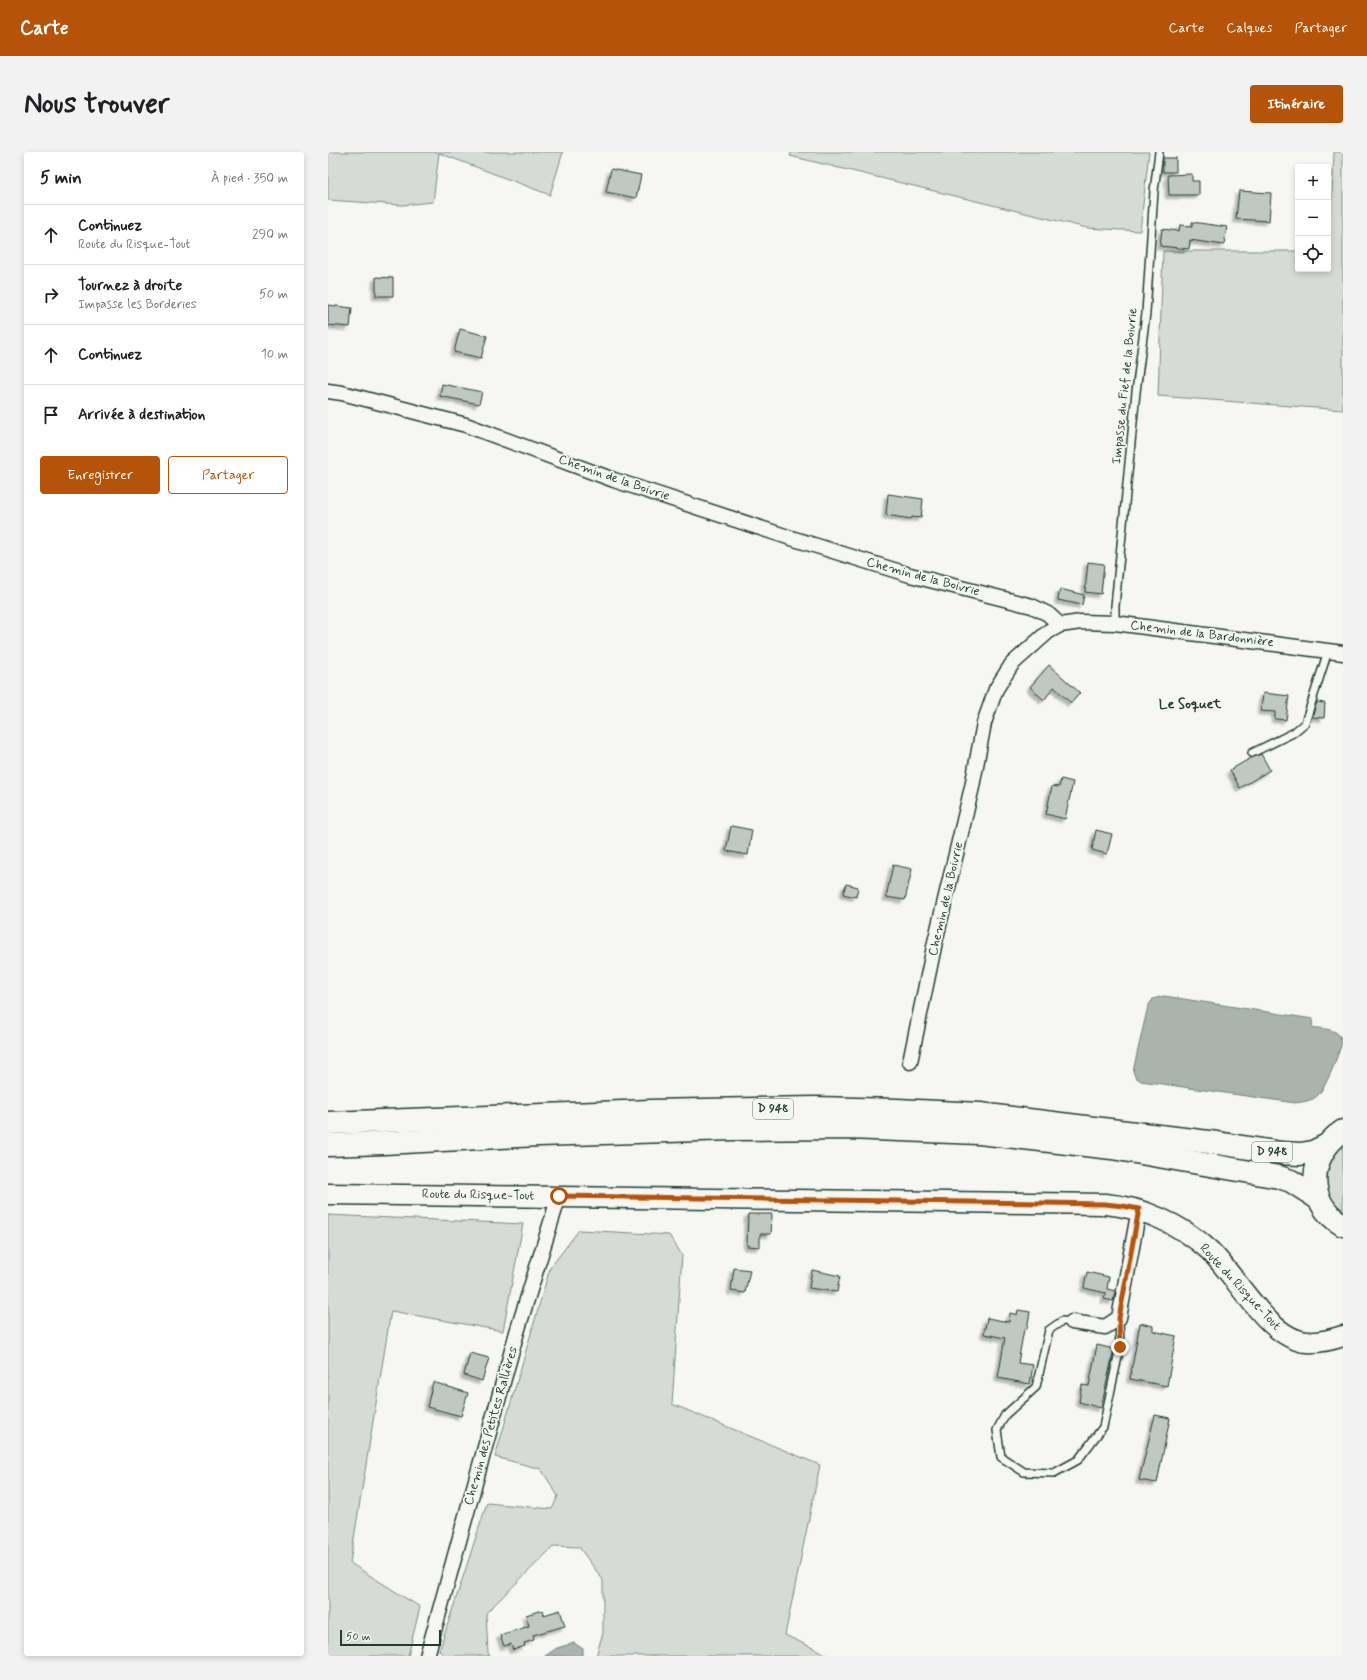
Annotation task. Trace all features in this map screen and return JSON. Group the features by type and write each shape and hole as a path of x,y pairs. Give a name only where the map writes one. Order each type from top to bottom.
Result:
{"highway":[{"name":"D 948","path":"328,1123 650,1111 815,1108 980,1114 1210,1142 1282,1153 1300,1154 1313,1152 1325,1146"},
{"name":"D 948","path":"328,1144 732,1129 847,1128 979,1133 1112,1148 1278,1176 1291,1181 1319,1199"},
{"path":"1343,1131 1333,1137 1325,1146 1318,1158 1315,1172 1315,1186 1319,1199 1328,1213 1343,1225"}],"street":[{"name":"Chemin de la Boivrie","path":"328,391 342,392 466,425 614,480 788,537 910,575 1032,606 1048,614 1060,625 1049,631 1012,664 996,689 984,723 972,787 935,942 910,1062"},
{"name":"Chemin de la Bardonnière","path":"1060,625 1081,622 1115,623 1343,653"},
{"name":"Route du Risque-Tout","path":"328,1194 1105,1204 1123,1206 1139,1209 1164,1220 1208,1249 1227,1268 1270,1324 1287,1336 1306,1342 1325,1341 1343,1336"},
{"name":"Chemin des Petites Rallières","path":"426,1656 517,1332 559,1196"},
{"path":"1072,1322 1105,1327 1119,1318 1139,1209"}],"lane":[{"name":"Impasse du Fief de la Boivrie","path":"1115,623 1115,606 1135,400 1146,313 1154,191 1159,152"},
{"path":"1252,753 1293,733 1305,723 1328,651"},
{"path":"1072,1322 1062,1321 1049,1330 1036,1387 1005,1415 997,1430 1001,1457 1024,1472 1054,1473 1078,1460 1103,1427 1120,1347 1119,1318"}],"shaded area":[{"path":"328,152 563,152 550,195 439,153 433,202 402,205 328,200"},
{"path":"792,152 1149,152 1140,231 1087,228 790,156"},
{"path":"1334,152 1343,152 1343,410 1158,396 1163,251 1295,251 1295,272 1331,272"},
{"path":"1164,996 1313,1019 1312,1027 1335,1032 1341,1038 1342,1043 1332,1070 1322,1090 1316,1097 1304,1102 1295,1103 1141,1081 1135,1077 1133,1071 1148,1006 1153,999"},
{"path":"1343,1141 1343,1214 1330,1202 1323,1176 1338,1145"},
{"path":"328,1215 523,1224 503,1331 391,1311 350,1563 420,1607 408,1656 328,1656"},
{"path":"579,1230 669,1235 682,1255 672,1404 820,1465 785,1635 830,1656 596,1656 603,1633 603,1580 579,1547 554,1546 486,1613 488,1653 490,1656 446,1656 439,1651 487,1503 552,1509 558,1496 541,1469 495,1457 550,1268"},
{"path":"574,1643 583,1649 583,1656 545,1656 557,1648"}],"building":[{"path":"1163,158 1176,158 1176,172 1163,172"},
{"path":"611,169 641,175 636,198 606,192"},
{"path":"1192,174 1192,181 1199,181 1199,195 1169,195 1168,175"},
{"path":"1239,191 1271,193 1269,221 1236,219"},
{"path":"1192,222 1227,227 1224,245 1190,240 1189,249 1160,246 1162,229 1179,231 1180,225 1192,226"},
{"path":"376,277 393,278 393,296 376,296"},
{"path":"328,305 352,308 350,327 328,325"},
{"path":"460,329 487,336 481,358 454,352"},
{"path":"442,384 482,392 479,404 440,396"},
{"path":"888,494 923,499 921,518 912,517 911,519 886,515"},
{"path":"1088,562 1104,564 1101,594 1085,592"},
{"path":"1060,589 1084,595 1082,605 1058,600"},
{"path":"1049,665 1080,693 1071,703 1054,687 1044,700 1030,687"},
{"path":"1263,693 1289,696 1286,720 1275,719 1275,712 1261,711"},
{"path":"1317,702 1325,703 1324,718 1312,717"},
{"path":"1261,754 1270,770 1240,788 1230,770"},
{"path":"1061,779 1073,782 1065,819 1046,814 1052,786 1059,787"},
{"path":"731,826 752,830 748,855 726,851"},
{"path":"1096,830 1112,834 1107,854 1092,850"},
{"path":"893,865 912,869 905,900 886,897"},
{"path":"846,884 858,887 856,897 843,894"},
{"path":"748,1214 772,1214 771,1234 760,1234 760,1247 747,1246"},
{"path":"734,1268 750,1270 745,1293 731,1291"},
{"path":"812,1270 840,1276 837,1292 809,1288"},
{"path":"1087,1272 1109,1277 1107,1289 1115,1291 1113,1301 1104,1299 1106,1293 1084,1288"},
{"path":"1018,1310 1030,1312 1027,1329 1024,1329 1018,1363 1033,1365 1030,1384 998,1378 1005,1338 984,1334 987,1318 1009,1322 1010,1313 1017,1315"},
{"path":"1140,1323 1153,1326 1153,1331 1176,1336 1167,1386 1130,1379"},
{"path":"1097,1345 1114,1349 1101,1408 1079,1402 1082,1385 1089,1386"},
{"path":"470,1353 489,1358 482,1381 464,1375"},
{"path":"433,1382 468,1393 461,1416 427,1407"},
{"path":"1155,1415 1170,1418 1157,1483 1139,1480"},
{"path":"542,1610 544,1615 560,1610 565,1626 533,1635 534,1640 524,1643 525,1646 513,1650 511,1644 504,1646 500,1635 529,1626 526,1615"}],"district":[{"name":"Le Soquet","path":"1190,704"}],"route":[{"path":"559,1196 1105,1204 1139,1209 1119,1318 1120,1347"}]}
